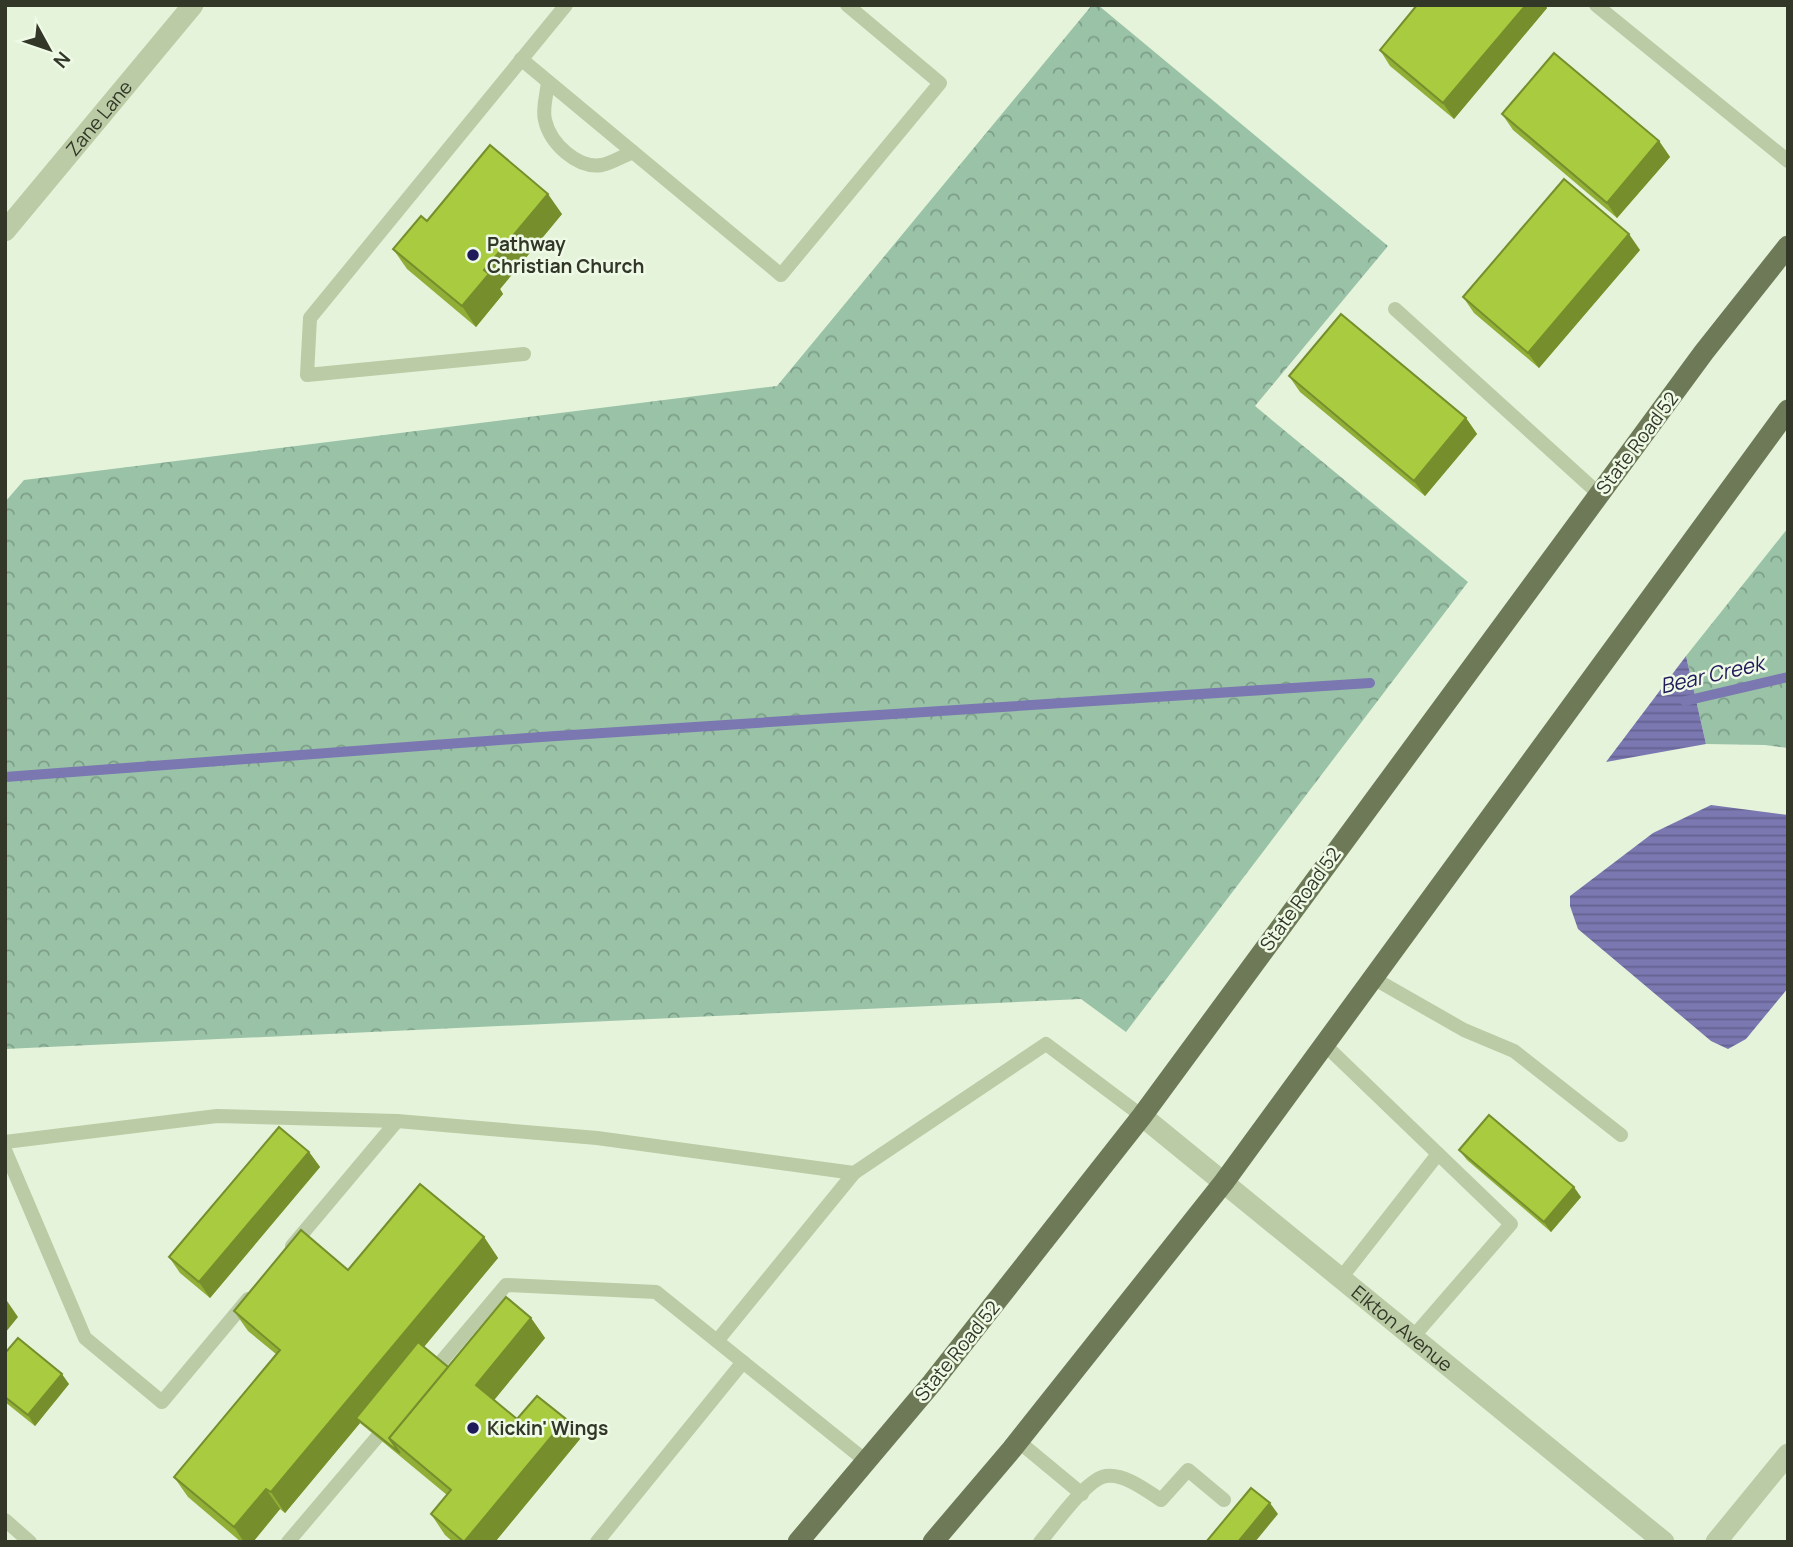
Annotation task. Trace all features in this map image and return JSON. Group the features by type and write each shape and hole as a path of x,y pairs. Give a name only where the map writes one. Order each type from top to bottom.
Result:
{"main road":[{"name":"State Road 52","path":"798,1542 932,1383 1142,1116 1704,352 1788,246"},
{"path":"933,1542 1018,1441 1224,1182 1788,410"}],"street":[{"name":"Zane Lane","path":"5,231 193,5"},
{"name":"Elkton Avenue","path":"1142,1116 1664,1542"},
{"path":"1716,1542 1788,1454"}],"lane":[{"path":"524,354 307,375 310,318 565,5"},
{"path":"522,59 781,275 940,83 847,5"},
{"path":"1597,5 1788,161"},
{"path":"548,82 544,117 550,135 563,150 580,162 601,165 633,152"},
{"path":"1395,309 1599,494"},
{"path":"1373,978 1464,1030 1514,1051 1621,1135"},
{"path":"717,1341 854,1173 1046,1044 1142,1116"},
{"path":"1325,1045 1511,1224 1413,1337"},
{"path":"5,1142 217,1116 397,1121 597,1138 854,1173"},
{"path":"284,1256 397,1121"},
{"path":"5,1150 85,1338 162,1402 257,1288"},
{"path":"1340,1278 1438,1154"},
{"path":"424,1382 506,1285 656,1292 866,1461"},
{"path":"597,1542 743,1362"},
{"path":"288,1542 397,1414"},
{"path":"1018,1441 1082,1494"},
{"path":"1040,1542 1092,1482 1106,1476 1117,1477 1161,1500 1188,1470 1224,1500"},
{"path":"5,1520 30,1542"}],"green space":[{"path":"1092,5 1098,5 1388,246 1255,406 1468,582 1126,1032 1081,999 5,1049 5,502 24,480 777,386"},
{"path":"1788,528 1788,748 1706,744 1686,656"}],"shaded area":[{"path":"1686,656 1706,744 1606,762"},
{"path":"1711,805 1788,815 1788,988 1746,1039 1728,1049 1711,1041 1578,929 1570,906 1570,896 1653,833"}],"building":[{"path":"1417,5 1526,5 1443,103 1380,50"},
{"path":"1554,53 1659,141 1607,203 1502,114"},
{"name":"Pathway Christian Church","path":"490,145 548,194 484,270 489,274 462,306 393,249 421,216 427,221"},
{"path":"1564,179 1629,234 1528,353 1463,297"},
{"path":"1341,314 1466,418 1414,481 1289,376"},
{"path":"1489,1115 1574,1187 1544,1222 1459,1150"},
{"path":"279,1127 309,1152 199,1282 169,1257"},
{"path":"420,1184 484,1237 271,1492 266,1489 234,1527 174,1477 280,1350 234,1311 301,1230 348,1270"},
{"name":"Kickin' Wings","path":"506,1297 531,1318 476,1385 517,1419 537,1396 566,1419 464,1542 431,1514 451,1490 389,1438"},
{"path":"18,1338 62,1374 28,1415 5,1397 5,1353"},
{"path":"418,1342 448,1367 389,1438 400,1453 356,1418"},
{"path":"1251,1488 1270,1503 1238,1542 1206,1542"}],"waterway":[{"name":"Bear Creek","path":"1685,701 1788,677"},
{"path":"5,777 541,737 1370,683"}],"place":[{"name":"Pathway Christian Church","path":"473,255"},
{"name":"Kickin' Wings","path":"473,1428"}]}
